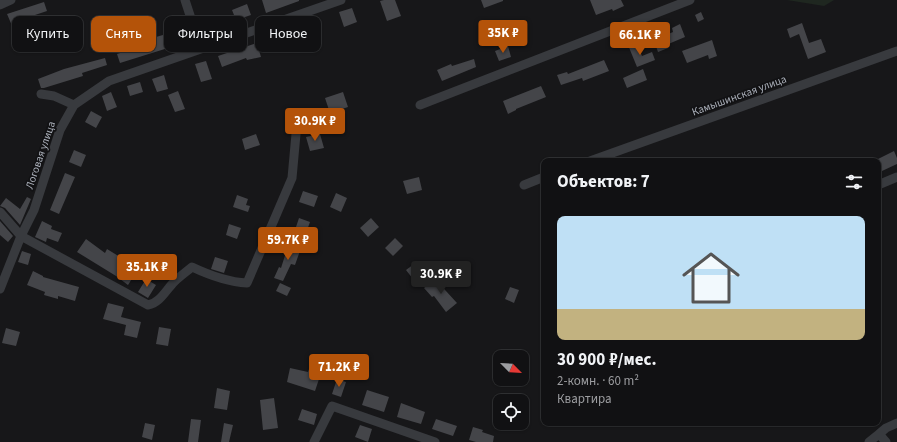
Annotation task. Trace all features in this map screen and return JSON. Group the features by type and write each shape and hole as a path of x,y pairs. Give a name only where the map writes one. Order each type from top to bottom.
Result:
{"street":[{"path":"0,5 10,0"},
{"path":"185,0 190,16"},
{"name":"Логовая улица","path":"247,33 340,0"},
{"path":"420,105 690,0"},
{"name":"Камышинская улица","path":"598,158 897,51"},
{"name":"Логовая улица","path":"0,289 21,236 34,210 60,130 74,105 109,81 191,52"},
{"path":"41,94 54,96 74,105"},
{"path":"0,212 21,236 148,305 153,304 160,298 176,280 192,267 213,276 239,283 246,283 292,178 296,134"},
{"path":"881,183 897,177"},
{"path":"524,184 541,178"},
{"path":"314,442 332,406 435,442"},
{"path":"869,442 886,428 897,423"},
{"path":"879,434 886,442"}],"shaded area":[{"path":"787,0 834,0 824,6"}],"building":[{"path":"262,0 299,0 299,1 266,13"},
{"path":"395,0 401,16 387,21 380,1"},
{"path":"481,0 503,0 503,1 484,8"},
{"path":"590,0 621,0 624,6 613,11 612,9 596,15"},
{"path":"44,2 47,11 32,16 12,16 12,26 7,14"},
{"path":"247,4 251,15 234,16 232,10"},
{"path":"352,8 357,22 344,27 339,12"},
{"path":"701,12 704,19 698,22 695,15"},
{"path":"802,23 809,43 821,39 826,52 808,59 799,34 790,38 787,29"},
{"path":"680,24 685,37 666,45 668,48 658,52 654,40 673,32 672,28"},
{"path":"164,35 164,49 156,52 156,37"},
{"path":"712,40 717,56 709,59 708,55 687,63 682,51"},
{"path":"636,42 642,56 652,52 655,60 637,67 628,45"},
{"path":"255,44 255,52 260,52 261,57 247,60 246,58 222,67 218,56 230,52 247,52 247,46"},
{"path":"508,46 511,57 499,61 495,51"},
{"path":"123,52 155,52 120,63 117,54"},
{"path":"105,58 107,65 82,73 83,76 41,88 38,79 64,69"},
{"path":"474,59 476,67 442,81 437,70 451,64 452,66"},
{"path":"604,60 609,71 583,81 582,78 561,85 557,75 567,72 568,74"},
{"path":"206,61 212,79 201,82 195,64"},
{"path":"643,69 647,80 627,88 623,78"},
{"path":"164,75 168,89 157,92 152,79"},
{"path":"140,82 143,92 130,96 127,86"},
{"path":"541,86 546,97 516,109 508,114 503,101"},
{"path":"178,91 185,109 175,112 168,95"},
{"path":"111,92 117,107 107,111 102,96"},
{"path":"343,92 348,107 330,113 325,98"},
{"path":"91,111 102,117 96,128 85,122"},
{"path":"256,134 260,145 245,150 242,139"},
{"path":"320,134 324,148 310,151 306,137"},
{"path":"74,150 86,155 81,167 69,162"},
{"path":"894,151 897,158 897,164 882,171 880,158"},
{"path":"65,173 75,177 59,214 50,210"},
{"path":"419,177 422,190 407,194 403,181"},
{"path":"303,191 318,196 314,207 299,202"},
{"path":"336,193 347,198 341,212 330,207"},
{"path":"237,195 248,199 246,205 250,206 248,212 233,207"},
{"path":"27,197 31,199 20,225 5,208 0,206 6,198 20,209"},
{"path":"299,218 310,222 306,233 295,230"},
{"path":"371,218 379,227 368,237 360,228"},
{"path":"0,221 13,236 8,242 0,235"},
{"path":"42,221 52,226 51,229 62,233 58,242 47,238 46,242 35,237"},
{"path":"229,224 241,228 237,239 226,235"},
{"path":"395,238 403,246 393,256 385,248"},
{"path":"86,239 105,253 107,249 120,257 118,258 137,271 128,285 77,252"},
{"path":"289,243 301,248 295,265 291,264 283,281 274,278 279,267 281,268"},
{"path":"22,251 31,254 28,265 18,262"},
{"path":"215,257 228,261 224,273 211,269"},
{"path":"418,261 424,270 413,279 406,270"},
{"path":"33,271 43,277 79,287 75,301 58,296 58,299 44,295 45,292 27,285"},
{"path":"146,279 156,285 148,298 138,292"},
{"path":"435,279 457,303 446,312 434,296 432,297 424,288"},
{"path":"280,283 291,288 287,296 276,291"},
{"path":"510,287 519,290 514,303 505,299"},
{"path":"108,303 124,307 121,317 141,322 137,338 124,335 126,325 103,319"},
{"path":"159,327 171,329 168,346 156,344"},
{"path":"6,328 20,332 16,346 2,343"},
{"path":"310,366 322,370 315,391 287,382 290,368 308,372"},
{"path":"337,379 346,382 341,397 332,394"},
{"path":"217,388 230,391 227,410 214,408"},
{"path":"367,390 389,397 384,412 362,405"},
{"path":"274,398 278,428 263,430 260,400"},
{"path":"401,403 425,412 421,424 397,417"},
{"path":"302,409 317,414 314,425 298,420"},
{"path":"191,419 201,420 198,442 188,442"},
{"path":"436,419 457,426 453,436 432,429"},
{"path":"145,423 155,425 152,440 142,437"},
{"path":"224,423 233,425 229,442 221,442"},
{"path":"360,425 372,429 368,442 355,437"},
{"path":"473,427 494,436 493,442 476,442 469,440"}]}
